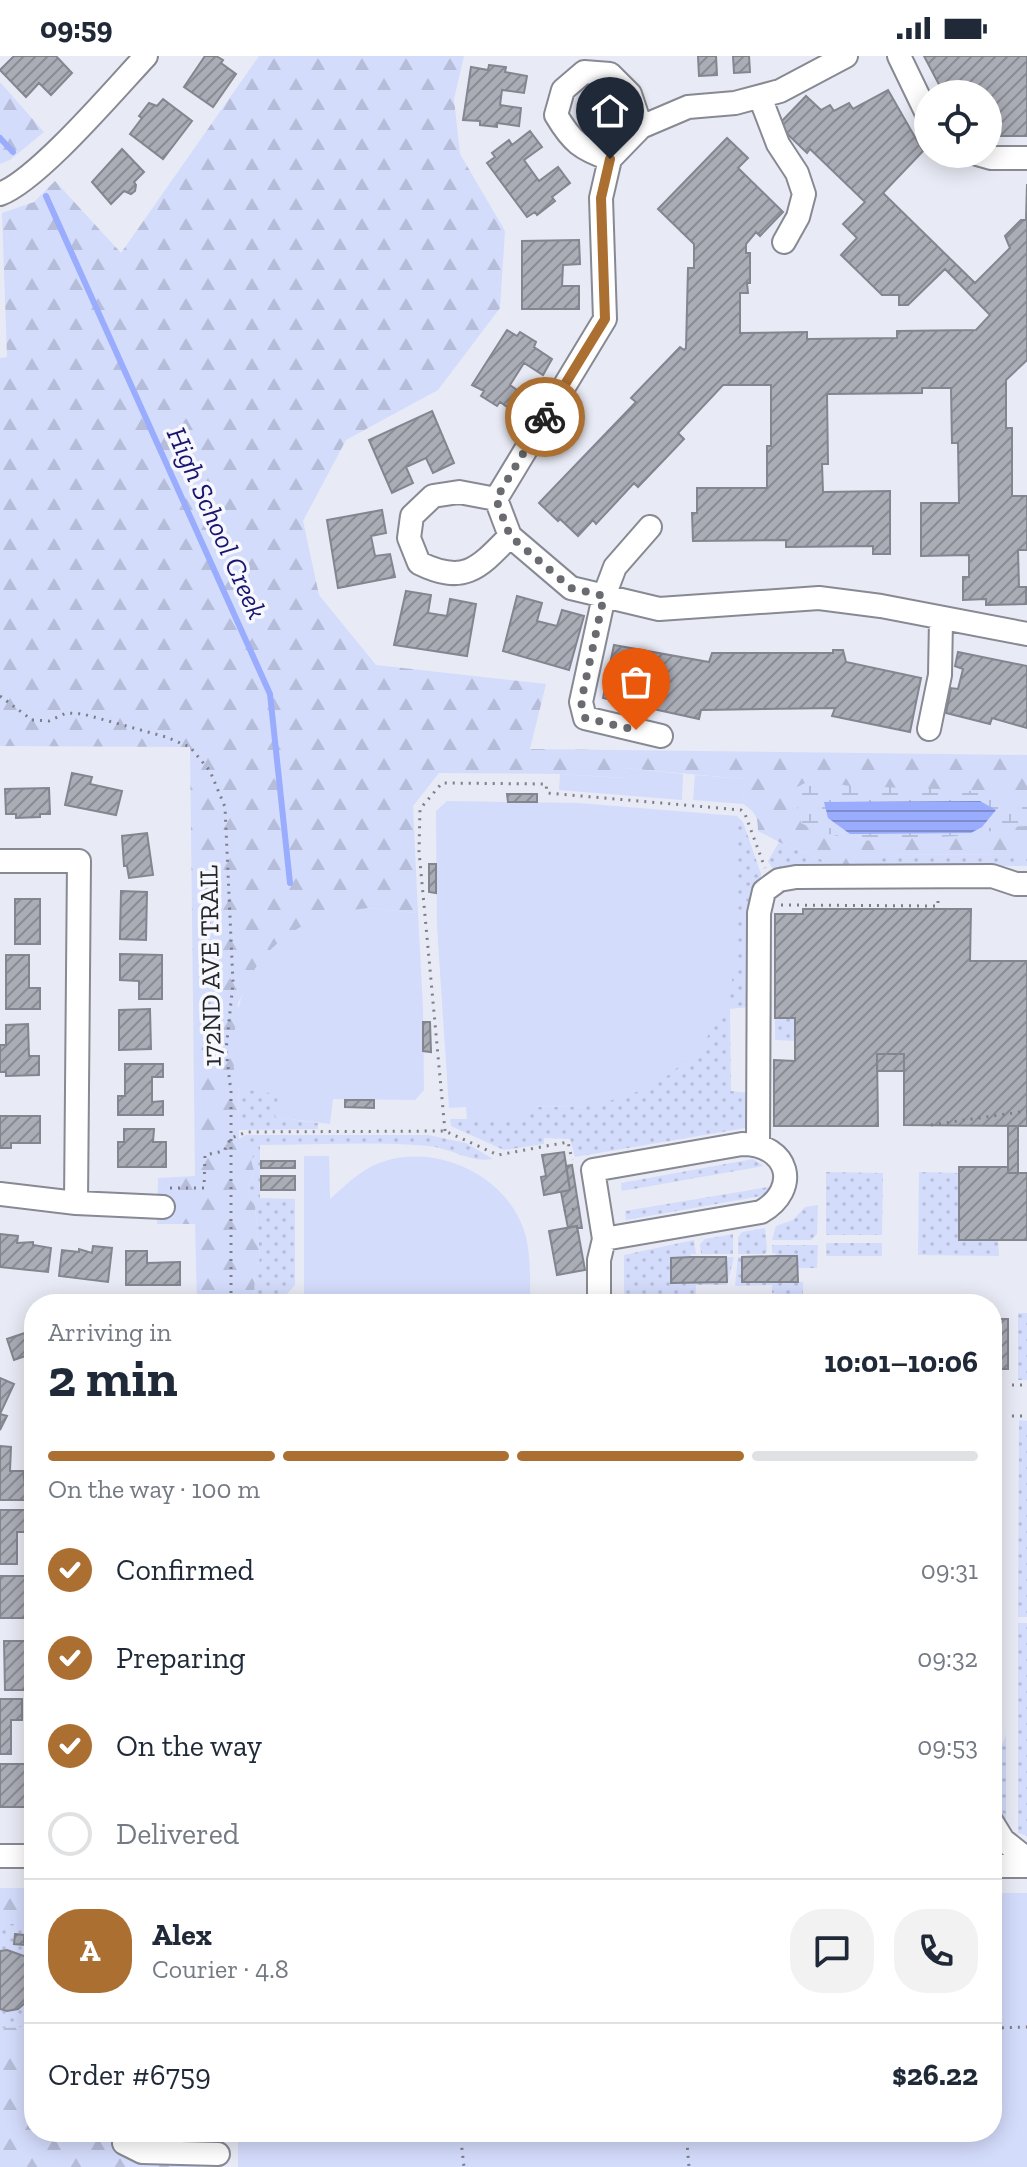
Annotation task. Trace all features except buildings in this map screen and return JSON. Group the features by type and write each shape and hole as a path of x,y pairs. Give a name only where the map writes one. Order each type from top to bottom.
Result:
{"street":[{"path":"0,194 42,164 146,56"},
{"path":"496,499 605,319 601,198 610,159 641,127 688,107 735,103 780,91 846,56"},
{"path":"899,56 914,87"},
{"path":"610,159 588,151 569,138 556,115 563,90 584,72 610,74 630,94 641,127"},
{"path":"760,97 778,144 797,173 804,194 798,217 784,242"},
{"path":"1002,158 1026,158"},
{"path":"496,499 459,492 433,496 412,516 409,538 419,563 441,574 465,572 487,560 510,536"},
{"path":"496,499 510,536 571,588 659,609 819,598 881,606 1027,634"},
{"path":"650,527 615,567 604,596 581,702 585,718 661,736"},
{"path":"929,729 940,675 941,619"},
{"path":"0,861 79,861 76,1203"},
{"path":"758,1144 759,913 764,891 772,895 779,880 796,877 992,876 1016,884 1027,884"},
{"path":"599,1294 599,1260 604,1239 593,1170 742,1144 758,1144 776,1153 786,1173 776,1204 761,1212 604,1239"},
{"path":"0,1194 76,1203 163,1197"},
{"path":"1002,1838 1027,1859"},
{"path":"0,1856 24,1856"},
{"path":"1002,1873 1027,1866"},
{"path":"124,2143 142,2152 218,2151"}],"path":[{"name":"172ND AVE TRAIL","path":"0,696 32,720 49,721 66,713 83,714 166,737 190,747 210,771 225,807 233,983 226,1050 231,1092 231,1294"},
{"path":"445,1131 419,851 420,809 442,783 546,784 547,793 741,810 772,895 938,906 938,890"},
{"path":"931,1125 1027,1111"},
{"path":"163,1197 204,1188 205,1155 224,1151 231,1138 247,1132 445,1131 498,1155 568,1142 572,1160"},
{"path":"564,1211 580,1208"},
{"path":"1012,1385 1027,1385"},
{"path":"1012,1416 1027,1416"},
{"path":"1002,2028 1027,2027"},
{"path":"461,2142 464,2167"},
{"path":"687,2142 689,2167"}],"green space":[{"path":"259,56 464,56 454,99 460,154 505,231 500,308 438,390 346,440 303,521 319,595 376,665 546,684 530,749 1027,755 1027,854 881,855 881,865 837,866 758,831 755,815 743,804 744,779 625,768 624,778 439,773 413,806 418,913 368,908 258,964 238,1003 239,1144 254,1145 251,1160 254,1171 248,1189 249,1198 255,1206 260,1258 255,1270 254,1294 197,1294 195,1224 157,1224 158,1178 195,1176 190,747 0,746 0,358 7,357 2,213 34,202 55,181 121,253"},
{"path":"0,82 44,132 10,160 0,164"},
{"path":"625,768 683,774 682,800 559,790 560,774 623,778"},
{"path":"695,775 745,779 743,804 693,800"},
{"path":"811,780 850,786 966,790 1027,803 1027,826 1004,827 978,835 858,841 817,831 801,823 793,789"},
{"path":"447,801 579,803 737,816 737,936 730,999 700,1049 655,1086 594,1106 527,1107 527,1119 467,1119 466,1107 449,1108 437,927 436,811"},
{"path":"737,816 743,822 761,874 749,1007 730,1009 731,1091 750,1093 751,1127 575,1157 570,1139 544,1138 544,1144 504,1150 451,1126 450,1119 526,1119 527,1107 594,1106 737,936"},
{"path":"779,842 837,866 772,868 768,861"},
{"path":"1027,854 1027,866 881,865 880,855"},
{"path":"368,908 418,913 424,1090 415,1100 333,1099 330,1124 275,1117 278,1094 235,1088 236,1019 249,979 277,944 311,920 331,913"},
{"path":"775,1018 795,1018 795,1041 775,1040"},
{"path":"239,1088 279,1094 276,1117 318,1123 318,1129 239,1130"},
{"path":"246,1135 428,1135 466,1143 493,1159 476,1159 437,1147 408,1145 260,1145 260,1198 295,1199 295,1285 287,1294 254,1294 255,1270 260,1258 255,1206 249,1198 248,1189 254,1172 239,1145 239,1139"},
{"path":"304,1156 329,1156 330,1199 355,1177 385,1161 429,1157 450,1162 471,1170 506,1198 518,1216 526,1237 530,1294 304,1294"},
{"path":"753,1159 764,1166 622,1191 621,1183"},
{"path":"826,1172 883,1173 882,1235 826,1235"},
{"path":"919,1172 959,1173 959,1239 998,1240 999,1256 918,1255"},
{"path":"768,1187 761,1196 626,1220 625,1211"},
{"path":"818,1205 817,1234 811,1240 772,1240 776,1226 793,1220 805,1207"},
{"path":"765,1228 765,1254 738,1254 738,1237 742,1232"},
{"path":"733,1234 733,1254 701,1254 700,1244 705,1239"},
{"path":"694,1240 696,1254 671,1258 671,1282 726,1282 726,1257 734,1257 727,1285 696,1285 696,1294 624,1294 624,1255"},
{"path":"826,1243 882,1243 882,1256 826,1256"},
{"path":"772,1245 818,1245 817,1268 797,1268 797,1256 777,1256 772,1253"},
{"path":"738,1257 742,1257 742,1282 803,1282 803,1294 772,1293 772,1285 735,1286"},
{"path":"1018,1313 1027,1313 1027,1380 1018,1380"},
{"path":"1019,1420 1027,1421 1027,1617 1018,1617"},
{"path":"1018,1623 1027,1623 1027,1836 1018,1833"},
{"path":"1006,1735 1006,1830 1002,1824 1002,1745"},
{"path":"0,1888 24,1888 24,1924 0,1924"},
{"path":"1002,1893 1027,1893 1027,2167 238,2167 238,2142 1002,2142"},
{"path":"0,1924 24,1924 24,2027 0,2028"},
{"path":"24,2027 24,2142 199,2142 200,2167 0,2167 0,2028"}],"water":[{"path":"980,801 996,810 982,827 971,833 858,834 850,834 828,818 824,802"}],"waterway":[{"name":"High School Creek","path":"0,138 13,152"},
{"name":"High School Creek","path":"46,196 270,694 290,883"}],"way so far":[{"path":"545,417 496,499 510,536 571,588 604,596 581,702 585,718 636,730"}],"route":[{"path":"545,417 605,319 601,198 610,159"}]}
